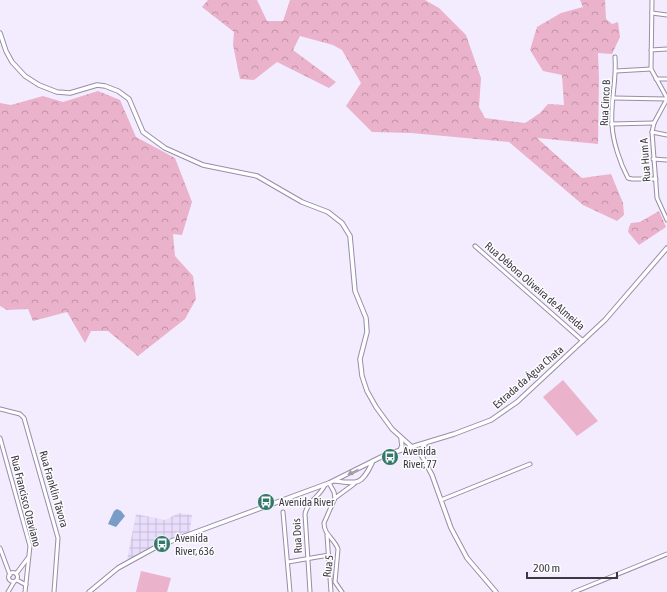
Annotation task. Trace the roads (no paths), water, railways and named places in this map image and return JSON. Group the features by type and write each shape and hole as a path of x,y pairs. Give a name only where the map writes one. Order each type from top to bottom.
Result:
{"street":[{"path":"652,0 651,70 667,99"},
{"path":"652,13 667,15"},
{"path":"0,33 6,51 12,62 25,76 39,85 57,92 65,93 97,85 118,91 129,99 143,132 165,148 204,165 257,176 302,202 328,212 342,223 350,236 355,291 366,318 367,332 360,359 362,376 373,403 401,438 422,456 432,475 451,528 467,558 496,592"},
{"path":"651,50 667,49"},
{"name":"Rua Cinco B","path":"615,57 616,71 612,124 614,140 628,178 656,179"},
{"path":"616,71 651,70"},
{"path":"656,80 667,79"},
{"path":"614,98 667,99"},
{"name":"Rua Hum A","path":"667,99 654,123 652,132 653,159 658,201 667,220"},
{"path":"662,109 667,111"},
{"path":"612,124 654,123"},
{"path":"652,132 667,135"},
{"path":"653,159 667,160"},
{"name":"Rua Débora Oliveira de Almeida","path":"475,246 583,341"},
{"name":"Estrada da Água Chata","path":"412,446 480,426 498,416 517,402 583,341 617,307 667,248"},
{"name":"Rua Franklin Távora","path":"0,409 20,414 24,418 58,538 54,592"},
{"name":"Rua Francisco Otaviano","path":"0,438 30,546 25,592"},
{"path":"400,450 402,446 401,438"},
{"path":"422,456 422,448 427,442"},
{"path":"90,592 118,568 158,546 327,484 385,454 412,446"},
{"path":"331,592 327,535 324,522 335,498 365,476 372,462"},
{"path":"441,500 530,464"},
{"path":"334,481 354,484"},
{"path":"327,484 334,492 335,498"},
{"name":"Rua Dois","path":"310,592 306,509 327,484"},
{"path":"282,512 290,592"},
{"name":"Rua 5","path":"327,535 337,544 338,548 334,582 342,592"},
{"path":"0,548 2,558 10,575 9,579 26,585"},
{"path":"574,592 667,554"},
{"path":"288,562 329,555"},
{"path":"8,592 15,581 16,574 29,557"},
{"path":"10,575 12,573 16,574"}],"water":[{"path":"117,509 125,516 116,527 108,524 114,511"}],"place":[{"name":"Avenida River, 77","path":"390,457"},
{"name":"Avenida River","path":"266,502"},
{"name":"Avenida River, 636","path":"162,544"}]}
